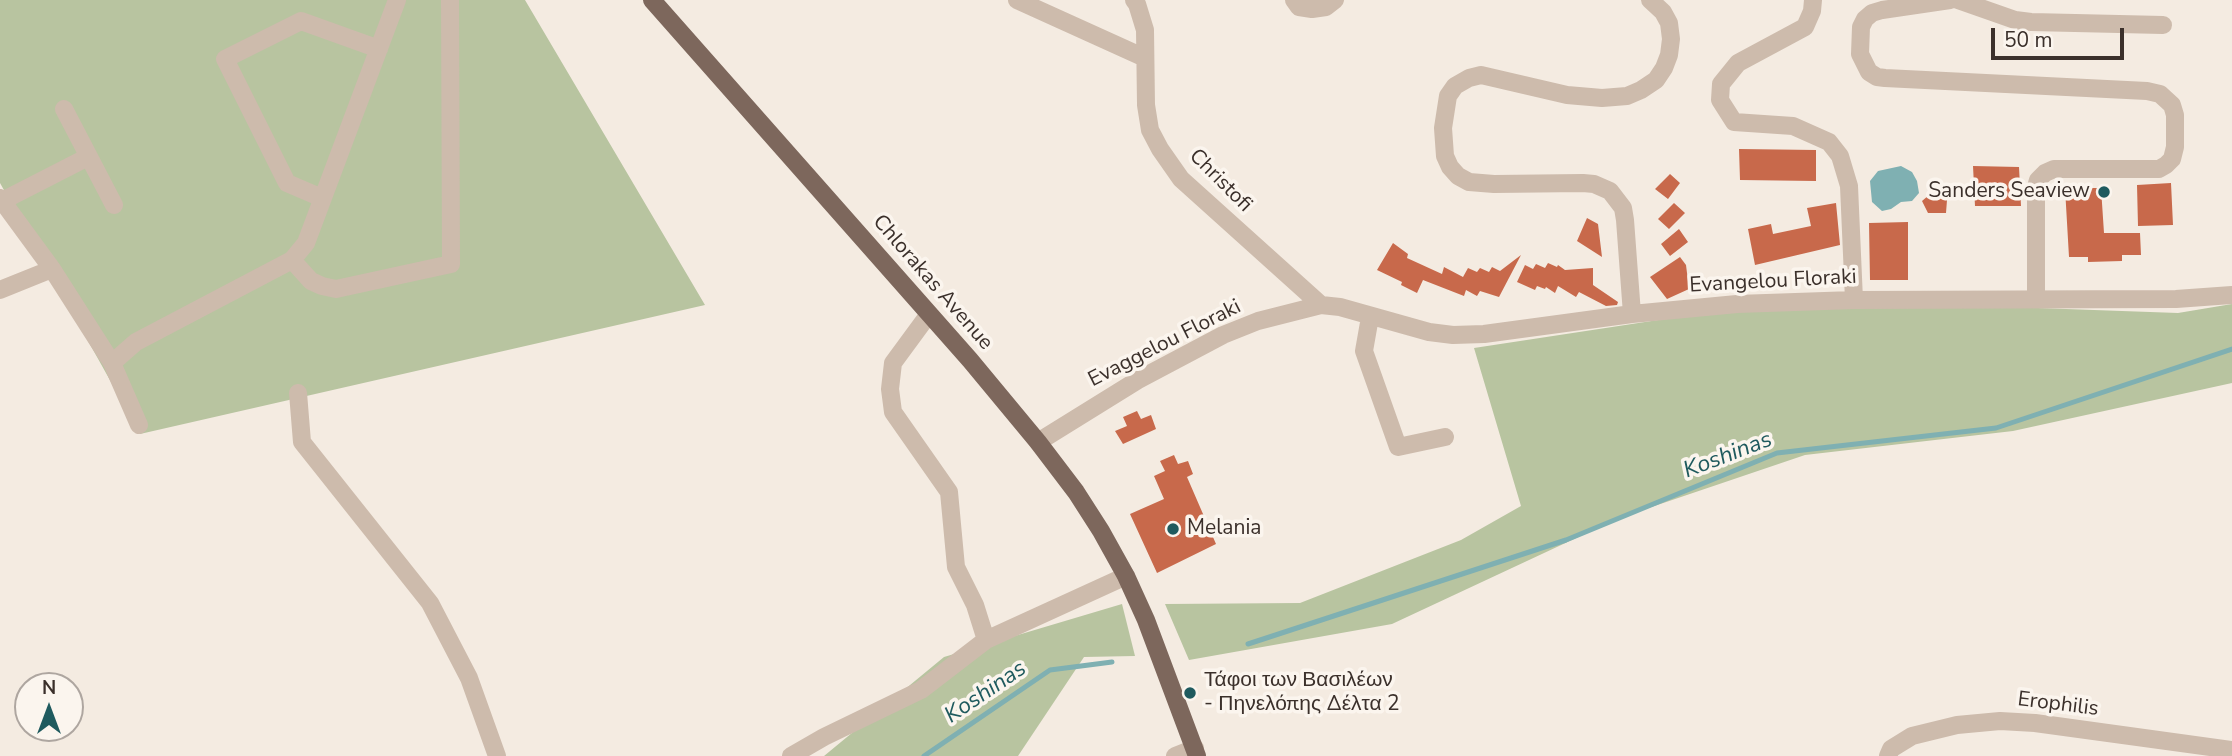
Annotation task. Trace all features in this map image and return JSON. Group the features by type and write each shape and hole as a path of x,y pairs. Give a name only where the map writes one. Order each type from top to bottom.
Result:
{"main road":[{"name":"Chlorakas Avenue","path":"652,0 929,314 1038,442 1088,511 1126,576 1146,620 1196,752"}],"street":[{"path":"112,363 136,342 292,260 306,243 397,0"},
{"path":"292,260 311,281 336,289 451,264 450,0"},
{"path":"1017,0 1144,58"},
{"name":"Christofi","path":"1134,0 1145,30 1146,105 1150,130 1181,179 1321,305"},
{"path":"1294,0 1300,7 1312,9 1326,7 1335,0"},
{"path":"1632,314 1623,208 1610,191 1594,184 1583,183 1468,182 1450,167 1445,156 1443,128 1448,96 1455,86 1481,75 1567,95 1627,96 1641,90 1656,80 1664,68 1671,39 1669,23 1663,12 1650,0"},
{"path":"1813,0 1812,11 1805,27 1738,64 1721,84 1720,100 1734,122 1793,126 1829,142 1840,156 1849,187 1854,300"},
{"path":"1950,0 1882,10 1865,19 1861,27 1860,54 1868,72 1885,78 2147,91 2160,94 2172,105 2175,116 2175,147 2172,159 2159,169 2054,169 2038,180 2036,299"},
{"path":"1958,0 2007,18 2031,22 2163,25"},
{"path":"322,198 287,183 225,59 301,21 379,49"},
{"path":"64,109 114,205"},
{"path":"88,157 1,200 52,269 112,363 139,425"},
{"path":"0,290 52,269"},
{"name":"Evangelou Floraki","path":"1321,305 1340,307 1429,332 1453,335 1513,332 1632,314 1737,304 1854,300 2176,299 2232,295"},
{"name":"Evaggelou Floraki","path":"1038,442 1128,387 1223,335 1258,321 1321,305"},
{"path":"929,314 893,363 890,389 893,412 949,492 956,568 975,605 986,640"},
{"path":"1370,317 1364,351 1398,447 1444,437"},
{"path":"298,393 302,442 430,603 469,678 496,756"},
{"path":"791,756 921,690 986,640 1126,576"},
{"name":"Erophilis","path":"1888,756 1891,749 1912,736 1957,725 2000,721 2035,723 2232,750"},
{"path":"1175,756 1196,752"}],"green space":[{"path":"0,0 525,0 705,305 140,434 0,183"},
{"path":"2232,304 2232,383 2013,431 1805,455 1619,518 1392,624 1189,660 1165,604 1300,603 1461,540 1521,506 1474,348 1737,308 2010,307 2178,313"},
{"path":"1122,604 1135,656 1084,657 1018,756 824,756 944,657"}],"water":[{"path":"1901,166 1912,172 1919,193 1912,201 1901,202 1882,211 1872,202 1870,181 1878,171"}],"building":[{"path":"1739,149 1816,150 1816,181 1740,180"},
{"path":"1973,166 2019,167 2021,206 1975,206"},
{"path":"1670,174 1680,183 1668,199 1655,189"},
{"path":"2171,183 2173,225 2138,226 2137,185"},
{"path":"2065,188 2101,188 2104,233 2140,233 2141,255 2122,255 2122,261 2088,262 2088,257 2069,257"},
{"path":"1936,189 1947,200 1946,213 1928,213 1922,201"},
{"path":"1674,203 1685,213 1669,229 1658,219"},
{"path":"1836,203 1840,245 1755,265 1748,229 1771,224 1773,234 1811,226 1807,208"},
{"path":"1587,218 1598,224 1602,257 1577,241"},
{"path":"1908,222 1908,280 1870,280 1869,223"},
{"path":"1679,229 1688,242 1670,256 1661,244"},
{"path":"1393,243 1408,254 1407,258 1442,274 1444,267 1463,277 1468,268 1477,272 1480,268 1489,272 1492,267 1500,271 1521,255 1499,297 1480,291 1477,296 1466,290 1464,296 1423,280 1417,293 1377,270"},
{"path":"1680,257 1686,265 1689,289 1667,299 1650,277"},
{"path":"1548,263 1565,270 1593,268 1593,285 1618,302 1617,305 1606,306 1579,292 1576,297 1558,286 1555,293 1546,287 1537,286 1535,290 1517,282 1525,265 1533,269 1536,264 1545,268"},
{"path":"1137,411 1141,419 1151,415 1156,429 1123,444 1115,431 1127,426 1123,417"},
{"name":"Melania","path":"1174,455 1178,464 1188,461 1193,474 1187,477 1216,544 1157,573 1130,514 1164,499 1154,476 1165,471 1160,461"}],"waterway":[{"name":"Koshinas","path":"1248,644 1566,540 1777,453 1996,428 2232,349"},
{"name":"Koshinas","path":"924,756 1050,670 1112,662"}],"place":[{"name":"Sanders Seaview","path":"2104,192"},
{"name":"Melania","path":"1173,529"},
{"name":"Τάφοι των Βασιλέων - Πηνελόπης Δέλτα 2","path":"1190,693"}]}
